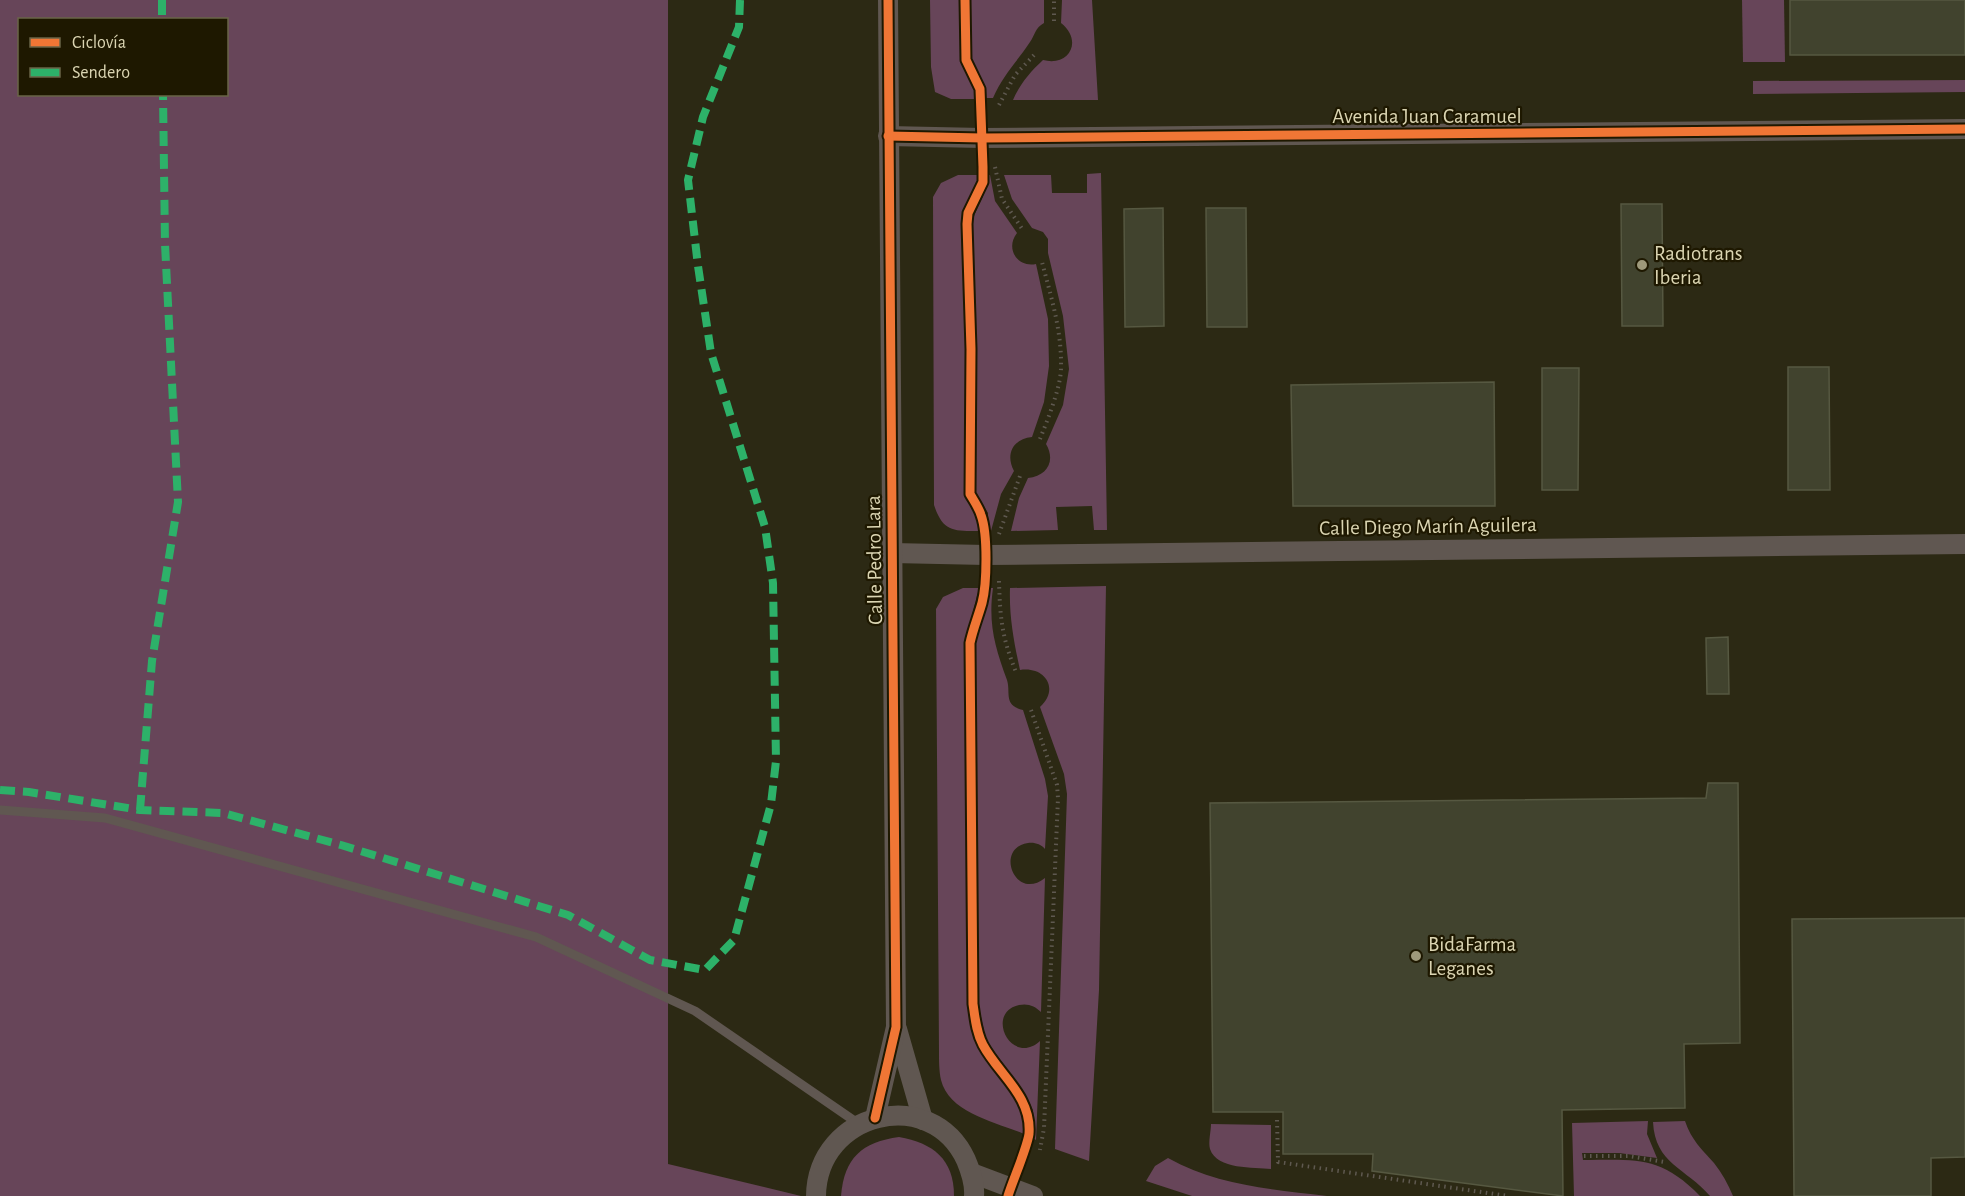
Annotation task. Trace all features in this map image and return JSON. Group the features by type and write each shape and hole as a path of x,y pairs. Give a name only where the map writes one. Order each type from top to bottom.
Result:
{"street":[{"name":"Calle Pedro Lara","path":"888,0 897,1027 923,1120"},
{"name":"Avenida Juan Caramuel","path":"888,136 1006,138 1965,129"},
{"name":"Calle Diego Marín Aguilera","path":"892,553 986,555 1965,544"},
{"name":"Calle Pedro Lara","path":"867,1121 897,1027"},
{"path":"816,1196 819,1171 825,1156 845,1132 867,1121 899,1115 923,1120 945,1132 961,1151 972,1173 974,1196"},
{"path":"972,1173 1033,1196"}],"lane":[{"path":"0,810 105,818 536,937 695,1011 867,1121"}],"path":[{"path":"1054,0 1054,21"},
{"path":"999,105 1015,75 1036,53"},
{"path":"995,167 1002,199 1023,230"},
{"path":"1040,439 1062,370 1057,320 1042,262"},
{"path":"999,534 1020,476"},
{"path":"999,581 1000,622 1016,672"},
{"path":"1031,710 1057,784 1058,798 1053,867 1044,1128 1040,1150"},
{"path":"1277,1120 1278,1162 1508,1196"},
{"path":"1584,1156 1629,1156 1665,1162"}],"shaded area":[{"path":"0,0 668,0 668,1164 801,1196 0,1196"},
{"path":"930,0 961,0 962,61 978,91 978,99 951,99 935,92 931,67"},
{"path":"968,0 1044,0 1044,23 1037,29 1005,76 993,98 985,98 985,89 969,59"},
{"path":"1062,0 1092,0 1098,100 1013,100 1026,78 1043,60 1060,60 1070,50 1071,37 1061,23"},
{"path":"1742,0 1784,0 1785,62 1743,62"},
{"path":"1965,80 1965,92 1753,94 1753,81"},
{"path":"1101,173 1107,530 1094,530 1092,506 1056,507 1058,530 1011,531 1019,498 1028,478 1045,471 1050,462 1046,444 1063,405 1069,369 1063,316 1048,253 1048,239 1043,232 1032,228 1012,199 1004,175 1051,175 1052,193 1087,193 1087,174"},
{"path":"958,175 978,175 977,186 964,224 967,495 979,517 980,531 950,528 941,520 934,505 933,197 941,183"},
{"path":"986,175 990,175 995,201 1017,233 1012,245 1015,256 1023,263 1036,264 1048,319 1049,366 1044,402 1032,437 1025,438 1012,448 1010,459 1014,471 1001,494 991,531 987,531 988,513 976,493 972,224 986,187"},
{"path":"1106,586 1099,990 1089,1161 1055,1149 1067,794 1064,774 1040,707 1049,693 1047,680 1036,672 1020,670 1011,619 1010,588"},
{"path":"963,588 979,588 965,643 968,1004 976,1044 1016,1100 1022,1113 1024,1134 975,1115 953,1101 946,1091 940,1073 936,609 943,597"},
{"path":"990,588 993,588 992,624 1007,680 1010,702 1023,710 1045,779 1048,796 1045,849 1033,843 1018,847 1012,854 1011,863 1017,879 1025,883 1034,884 1045,878 1041,1012 1031,1005 1019,1005 1009,1010 1004,1018 1003,1027 1006,1036 1020,1047 1030,1047 1040,1041 1036,1140 1033,1138 1033,1110 1025,1094 986,1040 978,1003 975,644"},
{"path":"1648,1121 1647,1134 1657,1158 1619,1153 1582,1153 1583,1160 1633,1161 1659,1167 1672,1173 1700,1196 1574,1196 1572,1123"},
{"path":"1685,1121 1694,1139 1714,1163 1733,1196 1710,1196 1673,1164 1659,1147 1653,1122"},
{"path":"1211,1124 1271,1125 1271,1169 1237,1166 1220,1161 1210,1149"},
{"path":"899,1137 922,1144 939,1155 950,1172 954,1196 841,1196 846,1171 857,1154 875,1143"},
{"path":"1168,1158 1206,1175 1246,1185 1327,1196 1192,1196 1146,1181 1155,1166"}],"building":[{"path":"1790,0 1965,0 1965,55 1790,55"},
{"name":"Radiotrans Iberia","path":"1621,204 1662,204 1663,326 1622,326"},
{"path":"1163,208 1164,326 1125,327 1124,209"},
{"path":"1206,208 1246,208 1247,327 1207,327"},
{"path":"1788,367 1829,367 1830,490 1788,490"},
{"path":"1542,368 1579,368 1578,490 1542,490"},
{"path":"1494,382 1495,506 1293,506 1291,385"},
{"path":"1728,637 1729,694 1707,694 1706,638"},
{"name":"BidaFarma Leganes","path":"1708,783 1738,783 1740,1043 1684,1044 1685,1108 1562,1110 1563,1196 1372,1171 1373,1154 1283,1154 1283,1112 1213,1112 1210,803 1706,798"},
{"path":"1965,918 1965,1157 1931,1158 1931,1196 1794,1196 1792,919"}],"marked path":[{"path":"162,0 162,18"},
{"path":"0,790 29,792 140,810 223,813 341,845 568,915 650,960 705,970 734,940 771,804 776,761 773,583 765,527 711,353 688,180 703,117 739,27 740,0"},
{"path":"140,810 152,661 178,502 165,244 163,96"}],"cycle path":[{"path":"875,1118 896,1027 888,0"},
{"path":"965,0 966,60 980,89 983,167 983,182 968,213 967,224 971,349 970,494 983,523 986,559 984,595 970,643 973,1004 977,1030 983,1045 1020,1097 1029,1120 1028,1140 1008,1196"},
{"path":"888,136 982,138 1965,129"}],"place":[{"name":"Radiotrans Iberia","path":"1642,265"},
{"name":"BidaFarma Leganes","path":"1416,956"}]}
